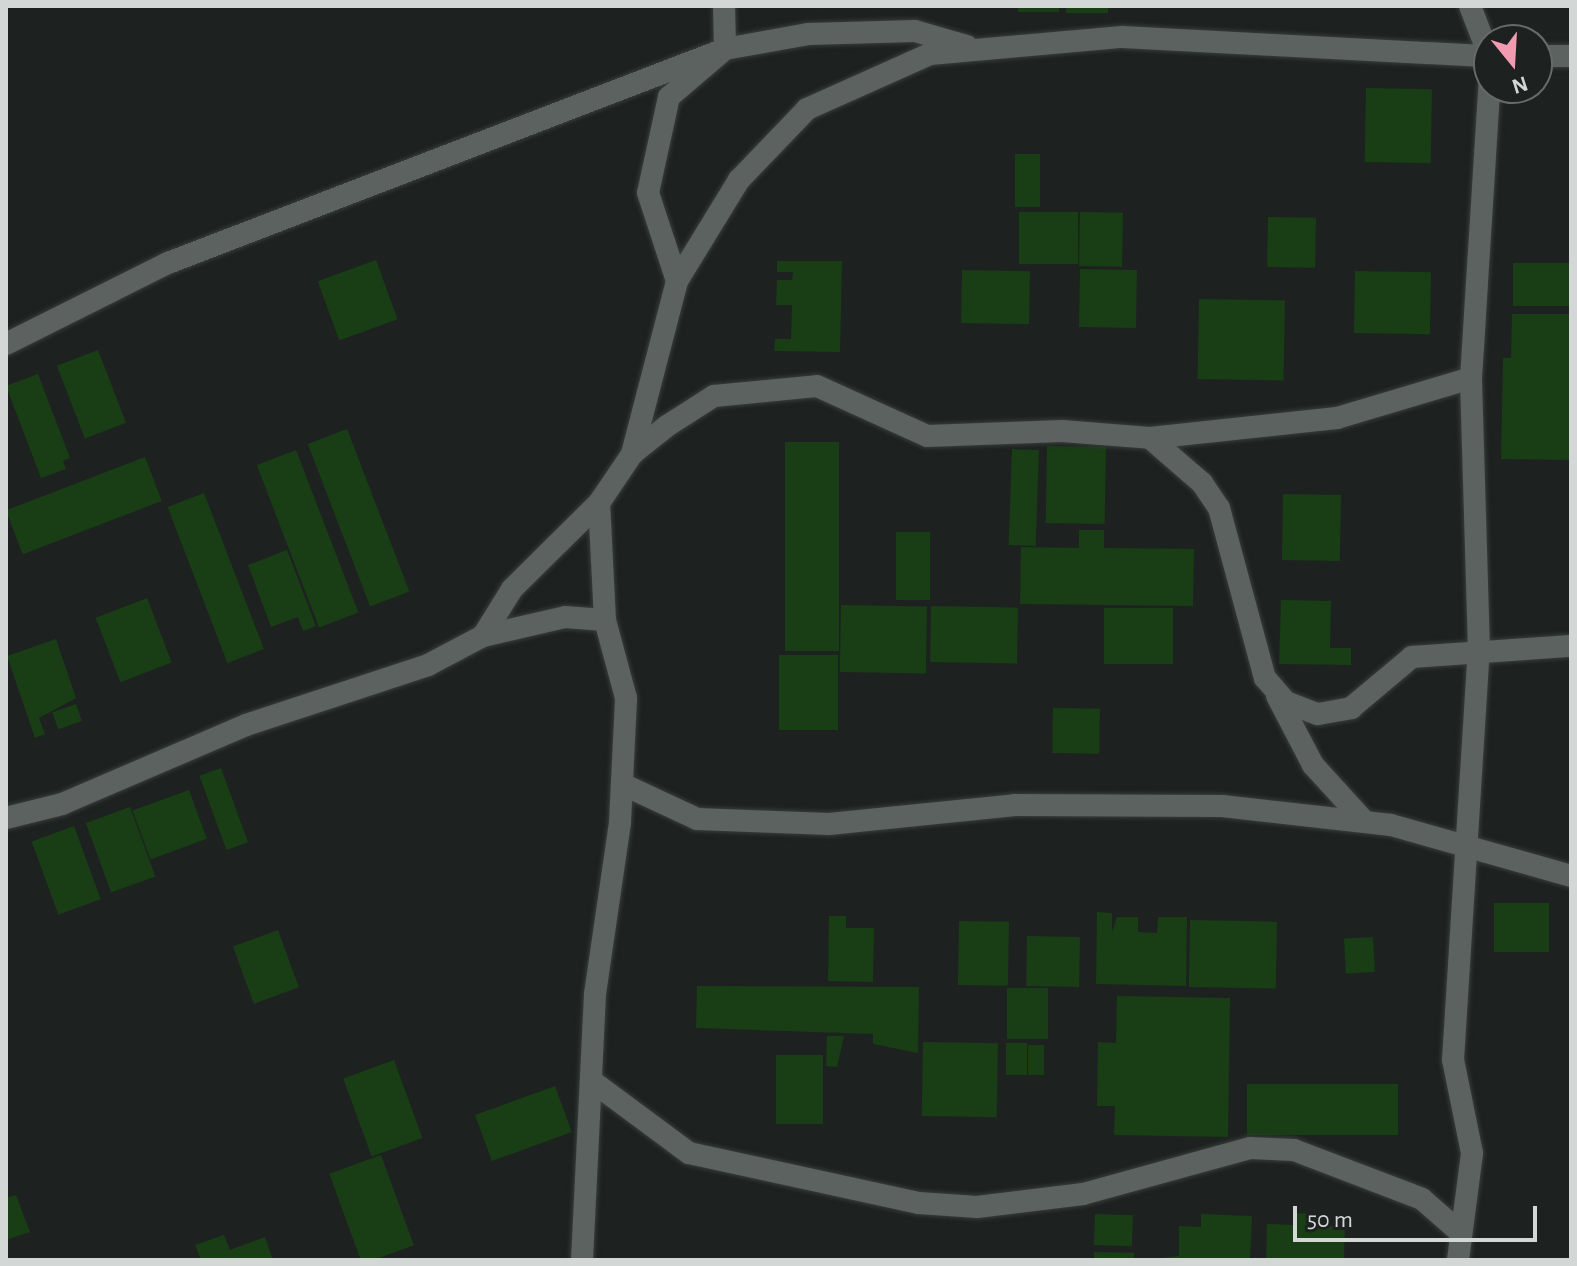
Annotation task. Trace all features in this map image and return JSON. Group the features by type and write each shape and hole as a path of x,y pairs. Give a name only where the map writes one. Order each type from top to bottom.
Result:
{"street":[{"path":"724,6 725,49"},
{"path":"6,344 168,263 725,49 808,34 915,31 983,51"},
{"path":"483,636 512,589 599,503 632,454 677,281 739,180 807,109 930,54 1122,37 1473,54"},
{"path":"677,281 648,193 669,97 725,49"},
{"path":"1458,1260 1472,1153 1453,1060 1468,848 1468,742 1479,650 1471,378 1488,104"},
{"path":"632,454 714,396 817,386 927,436 1062,431 1150,438 1337,418 1471,378"},
{"path":"1150,438 1202,483 1219,508 1271,684 1313,765 1365,822"},
{"path":"582,1260 595,994 622,784 626,698 605,620 599,503"},
{"path":"6,818 62,804 246,725 428,665 483,636 565,617 605,620"},
{"path":"1271,684 1286,702 1329,712 1372,695 1386,672 1412,657 1571,646"},
{"path":"622,784 697,819 829,824 1015,805 1222,806 1365,822 1571,876"},
{"path":"593,1082 689,1153 919,1203 977,1207 1083,1194 1265,1148 1294,1150 1422,1199 1461,1233"}],"building":[{"path":"1018,6 1059,6 1059,12 1018,12"},
{"path":"1066,6 1108,6 1108,13 1066,13"},
{"path":"1366,88 1432,89 1431,163 1365,162"},
{"path":"1015,154 1040,154 1040,207 1015,207"},
{"path":"1019,212 1078,212 1078,264 1019,264"},
{"path":"1080,212 1123,213 1122,267 1079,266"},
{"path":"1268,217 1316,218 1315,268 1267,267"},
{"path":"376,260 398,319 339,340 318,281"},
{"path":"777,261 842,261 840,352 774,351 775,339 791,339 792,305 776,305 777,280 792,280 793,272 777,272"},
{"path":"1513,263 1571,263 1571,306 1513,306"},
{"path":"1080,269 1137,270 1136,328 1079,327"},
{"path":"962,270 1030,271 1029,324 961,323"},
{"path":"1355,271 1431,272 1430,334 1354,333"},
{"path":"1199,299 1285,301 1284,380 1198,379"},
{"path":"1512,314 1571,314 1571,460 1501,459 1503,358 1511,358"},
{"path":"98,350 126,423 85,439 57,366"},
{"path":"38,374 70,458 63,461 66,469 41,478 6,386"},
{"path":"347,429 409,591 370,606 308,444"},
{"path":"785,442 839,442 839,651 785,651"},
{"path":"1047,446 1106,447 1105,524 1046,523"},
{"path":"1012,449 1039,450 1036,546 1009,545"},
{"path":"296,450 358,612 319,627 257,465"},
{"path":"145,457 162,501 23,554 6,510"},
{"path":"204,493 264,649 227,663 168,507"},
{"path":"1283,494 1341,495 1340,561 1282,560"},
{"path":"1079,530 1104,530 1104,548 1194,549 1193,606 1020,604 1021,547 1079,548"},
{"path":"896,532 930,532 930,600 896,600"},
{"path":"287,550 316,626 303,631 298,617 271,627 248,565"},
{"path":"147,598 172,662 120,682 96,618"},
{"path":"1281,600 1331,601 1330,648 1351,648 1351,665 1279,664"},
{"path":"841,605 927,607 926,673 840,672"},
{"path":"931,606 1018,608 1017,664 930,662"},
{"path":"1104,608 1173,608 1173,664 1104,664"},
{"path":"56,639 76,698 39,718 45,734 35,738 7,656"},
{"path":"779,655 838,655 838,730 779,730"},
{"path":"76,704 82,721 58,729 52,712"},
{"path":"1053,708 1100,709 1099,754 1052,753"},
{"path":"221,768 248,842 226,850 199,776"},
{"path":"189,790 207,839 150,859 133,811"},
{"path":"130,807 155,877 111,893 86,823"},
{"path":"74,826 101,899 58,915 32,841"},
{"path":"1494,903 1549,903 1549,952 1494,952"},
{"path":"1097,912 1112,913 1112,932 1117,917 1138,917 1138,932 1157,933 1158,917 1187,917 1186,986 1096,984"},
{"path":"829,916 846,916 846,928 874,928 873,982 828,981"},
{"path":"1190,920 1277,922 1276,989 1189,987"},
{"path":"959,921 1009,922 1008,986 958,985"},
{"path":"278,930 299,987 254,1004 233,946"},
{"path":"1027,936 1080,937 1079,987 1026,986"},
{"path":"1373,937 1375,972 1346,973 1344,939"},
{"path":"697,986 919,987 918,1053 873,1044 873,1034 696,1028"},
{"path":"1007,988 1048,988 1048,1039 1007,1039"},
{"path":"1117,996 1230,998 1228,1137 1114,1135 1115,1106 1097,1106 1098,1042 1116,1043"},
{"path":"827,1036 844,1036 837,1067 826,1066"},
{"path":"923,1042 998,1043 997,1117 922,1116"},
{"path":"1006,1043 1027,1043 1027,1075 1006,1075"},
{"path":"1028,1045 1044,1045 1044,1075 1028,1075"},
{"path":"776,1055 823,1055 823,1124 776,1124"},
{"path":"394,1060 422,1138 372,1156 343,1078"},
{"path":"1247,1084 1398,1084 1398,1135 1247,1135"},
{"path":"555,1086 572,1132 492,1161 475,1115"},
{"path":"381,1155 414,1245 373,1260 361,1260 329,1174"},
{"path":"16,1195 30,1232 6,1240 6,1198"},
{"path":"1293,1213 1319,1214 1319,1225 1345,1226 1344,1260 1266,1260 1267,1224 1293,1225"},
{"path":"1095,1214 1133,1215 1132,1246 1094,1245"},
{"path":"1201,1214 1252,1216 1250,1260 1143,1260 1179,1256 1179,1226 1201,1227"},
{"path":"224,1235 230,1250 265,1237 273,1260 201,1260 195,1245"},
{"path":"1094,1252 1134,1253 1134,1260 1094,1260"}]}
